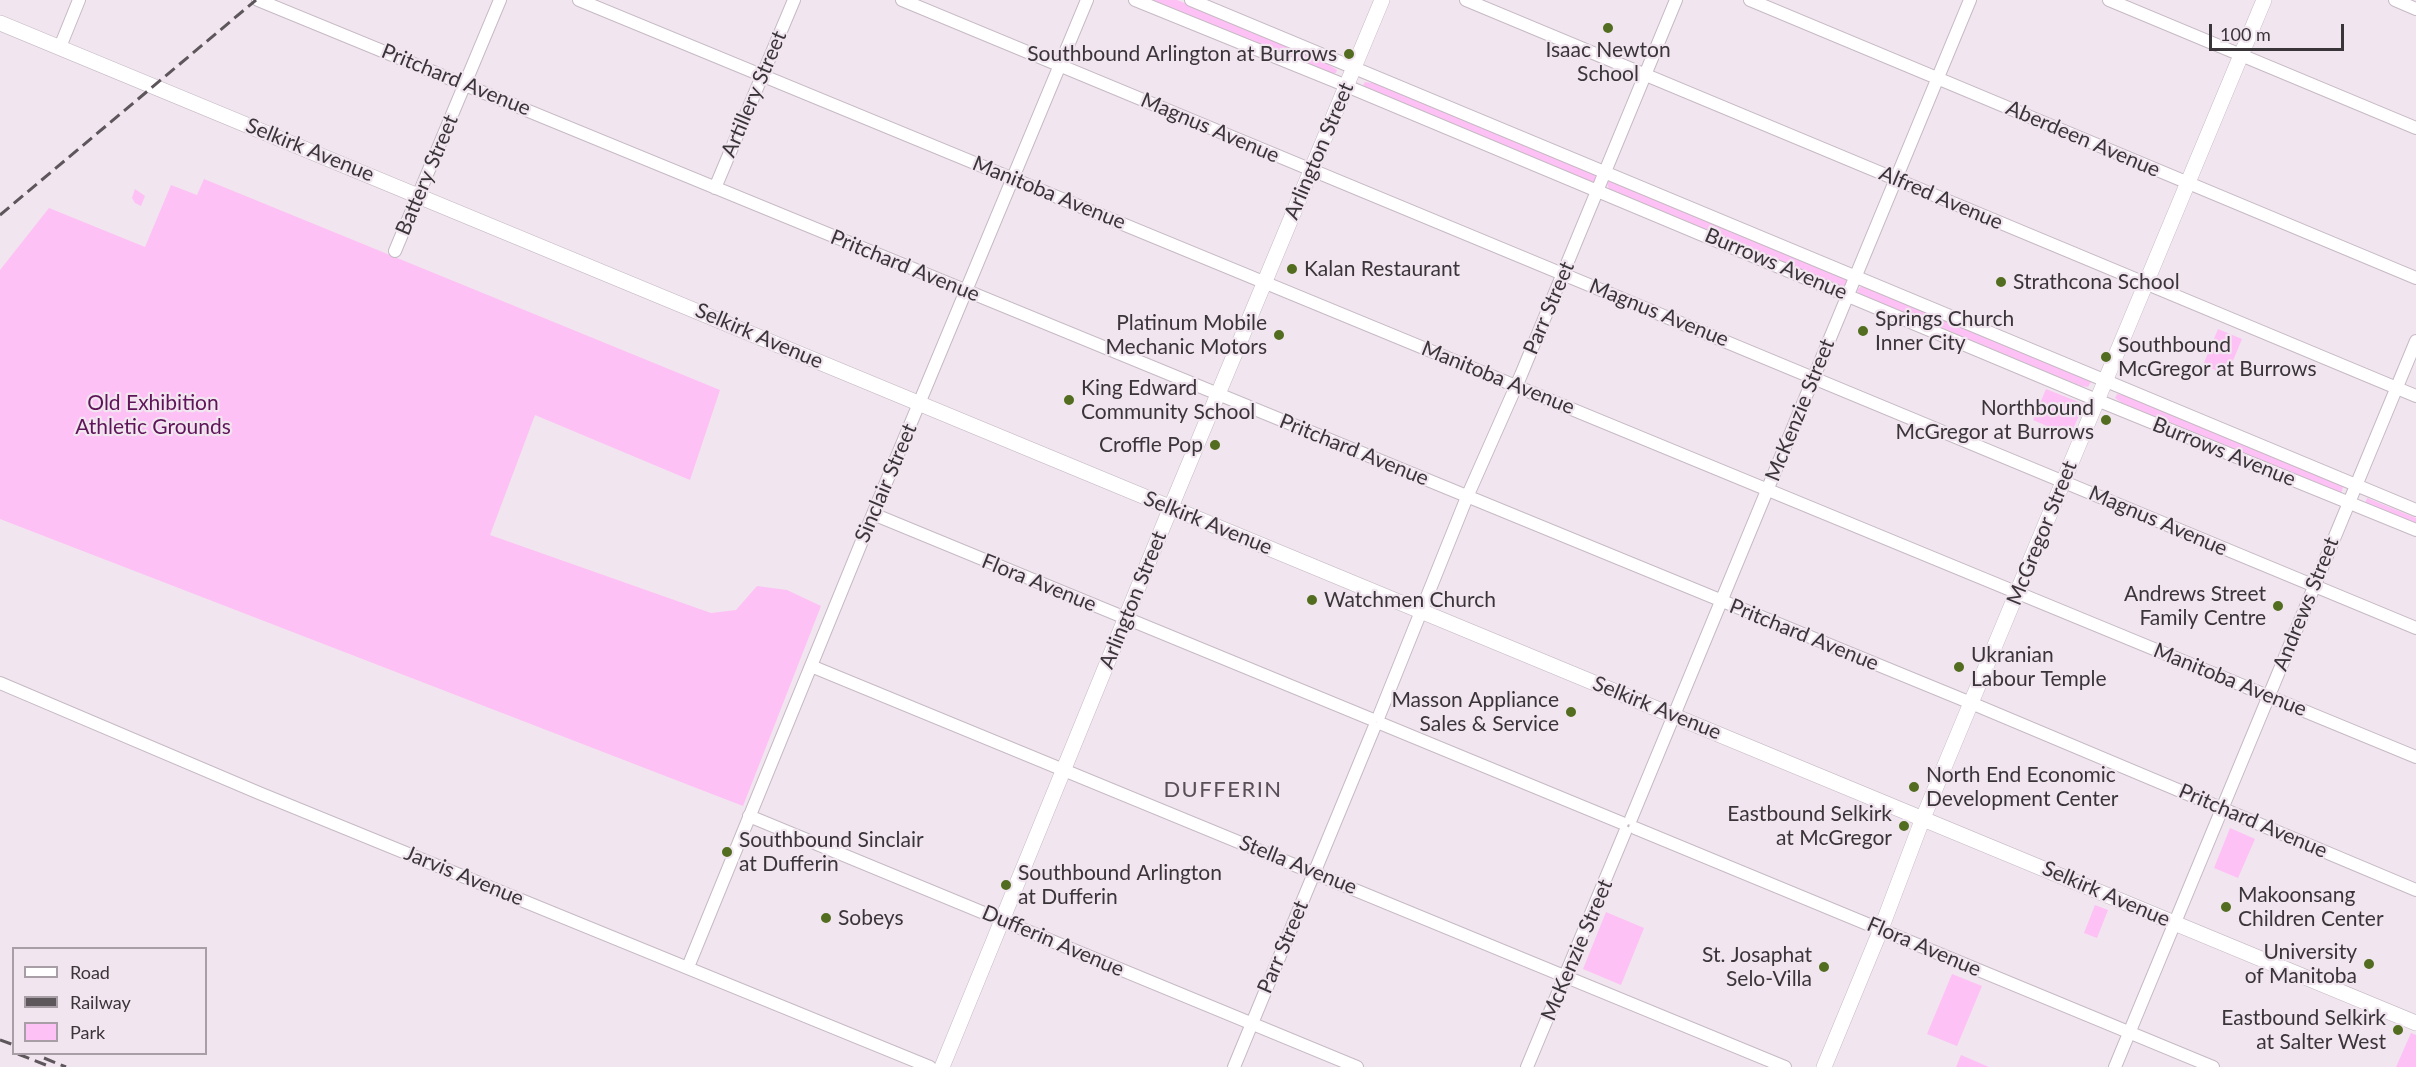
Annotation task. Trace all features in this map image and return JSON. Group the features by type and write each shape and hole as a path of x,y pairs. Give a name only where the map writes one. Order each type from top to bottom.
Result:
{"main road":[{"name":"Arlington Street","path":"942,1067 1382,0"},
{"name":"McGregor Street","path":"1824,1067 1881,929 1923,818 2264,0"},
{"name":"Selkirk Avenue","path":"0,23 2416,1023"}],"street":[{"path":"60,47 79,0"},
{"name":"Pritchard Avenue","path":"258,0 1971,704 2416,890"},
{"name":"Battery Street","path":"395,251 500,0"},
{"name":"Manitoba Avenue","path":"579,0 2416,757"},
{"name":"Artillery Street","path":"715,188 794,0"},
{"name":"Magnus Avenue","path":"902,0 2416,628"},
{"name":"Sinclair Street","path":"688,967 1087,0"},
{"name":"Burrows Avenue","path":"1135,0 1598,190 2097,400 2416,530"},
{"name":"Burrows Avenue","path":"1191,0 2416,510"},
{"name":"Alfred Avenue","path":"1466,0 2416,396"},
{"name":"Parr Street","path":"1234,1067 1377,722 1467,497 1516,386 1676,0"},
{"name":"Aberdeen Avenue","path":"1750,0 2416,278"},
{"name":"McKenzie Street","path":"1527,1067 1970,0"},
{"path":"2109,0 2416,128"},
{"path":"2395,0 2416,9"},
{"name":"Andrews Street","path":"2115,1067 2416,341"},
{"name":"Flora Avenue","path":"873,514 2213,1067"},
{"name":"Stella Avenue","path":"811,666 1785,1067"},
{"name":"Jarvis Avenue","path":"0,683 259,793 930,1067"},
{"name":"Dufferin Avenue","path":"750,816 1357,1067"}],"green space":[{"path":"1150,0 1177,0 1321,60 1337,70 1336,73 1328,73"},
{"path":"1365,82 1380,84 1595,175 1596,180 1592,183 1370,90 1363,85"},
{"name":"Old Exhibition Athletic Grounds","path":"204,179 720,390 690,480 535,415 490,535 711,613 736,610 757,586 787,590 821,606 743,806 0,519 0,270 49,208 145,247 171,185 197,195"},
{"path":"1610,180 1848,280 1845,286 1840,286 1609,190 1607,183"},
{"path":"135,189 145,196 141,206 132,198"},
{"path":"1863,285 2086,377 2091,382 2088,387 2081,386 1860,295 1857,290"},
{"path":"2218,329 2242,339 2227,375 2203,365"},
{"path":"2046,389 2084,404 2070,436 2033,420"},
{"path":"2117,394 2337,484 2343,487 2341,494 2122,403 2115,398"},
{"path":"2367,498 2416,518 2416,525 2365,503"},
{"path":"2230,828 2255,839 2238,878 2214,868"},
{"path":"2095,905 2108,910 2097,938 2084,933"},
{"path":"1606,912 1644,928 1621,985 1583,969"},
{"path":"1952,974 1982,986 1957,1046 1927,1034"},
{"path":"2411,1033 2416,1035 2416,1067 2396,1067"},
{"path":"1961,1055 1989,1067 1956,1067"}],"railway":[{"path":"0,215 256,0"},
{"path":"0,1040 12,1044"},
{"path":"21,1055 51,1067"},
{"path":"44,1058 66,1067"}],"place":[{"name":"Isaac Newton School","path":"1608,28"},
{"name":"Southbound Arlington at Burrows","path":"1349,54"},
{"name":"Kalan Restaurant","path":"1292,269"},
{"name":"Strathcona School","path":"2001,282"},
{"name":"Springs Church Inner City","path":"1863,331"},
{"name":"Platinum Mobile Mechanic Motors","path":"1279,335"},
{"name":"Southbound McGregor at Burrows","path":"2106,357"},
{"name":"King Edward Community School","path":"1069,400"},
{"name":"Northbound McGregor at Burrows","path":"2106,420"},
{"name":"Croffle Pop","path":"1215,445"},
{"name":"Watchmen Church","path":"1312,600"},
{"name":"Andrews Street Family Centre","path":"2278,606"},
{"name":"Ukranian Labour Temple","path":"1959,667"},
{"name":"Masson Appliance Sales & Service","path":"1571,712"},
{"name":"North End Economic Development Center","path":"1914,787"},
{"name":"Eastbound Selkirk at McGregor","path":"1904,826"},
{"name":"Southbound Sinclair at Dufferin","path":"727,852"},
{"name":"Southbound Arlington at Dufferin","path":"1006,885"},
{"name":"Makoonsang Children Center","path":"2226,907"},
{"name":"Sobeys","path":"826,918"},
{"name":"University of Manitoba","path":"2369,964"},
{"name":"St. Josaphat Selo-Villa","path":"1824,967"},
{"name":"Eastbound Selkirk at Salter West","path":"2398,1030"}],"district":[{"name":"DUFFERIN","path":"1223,790"}]}
